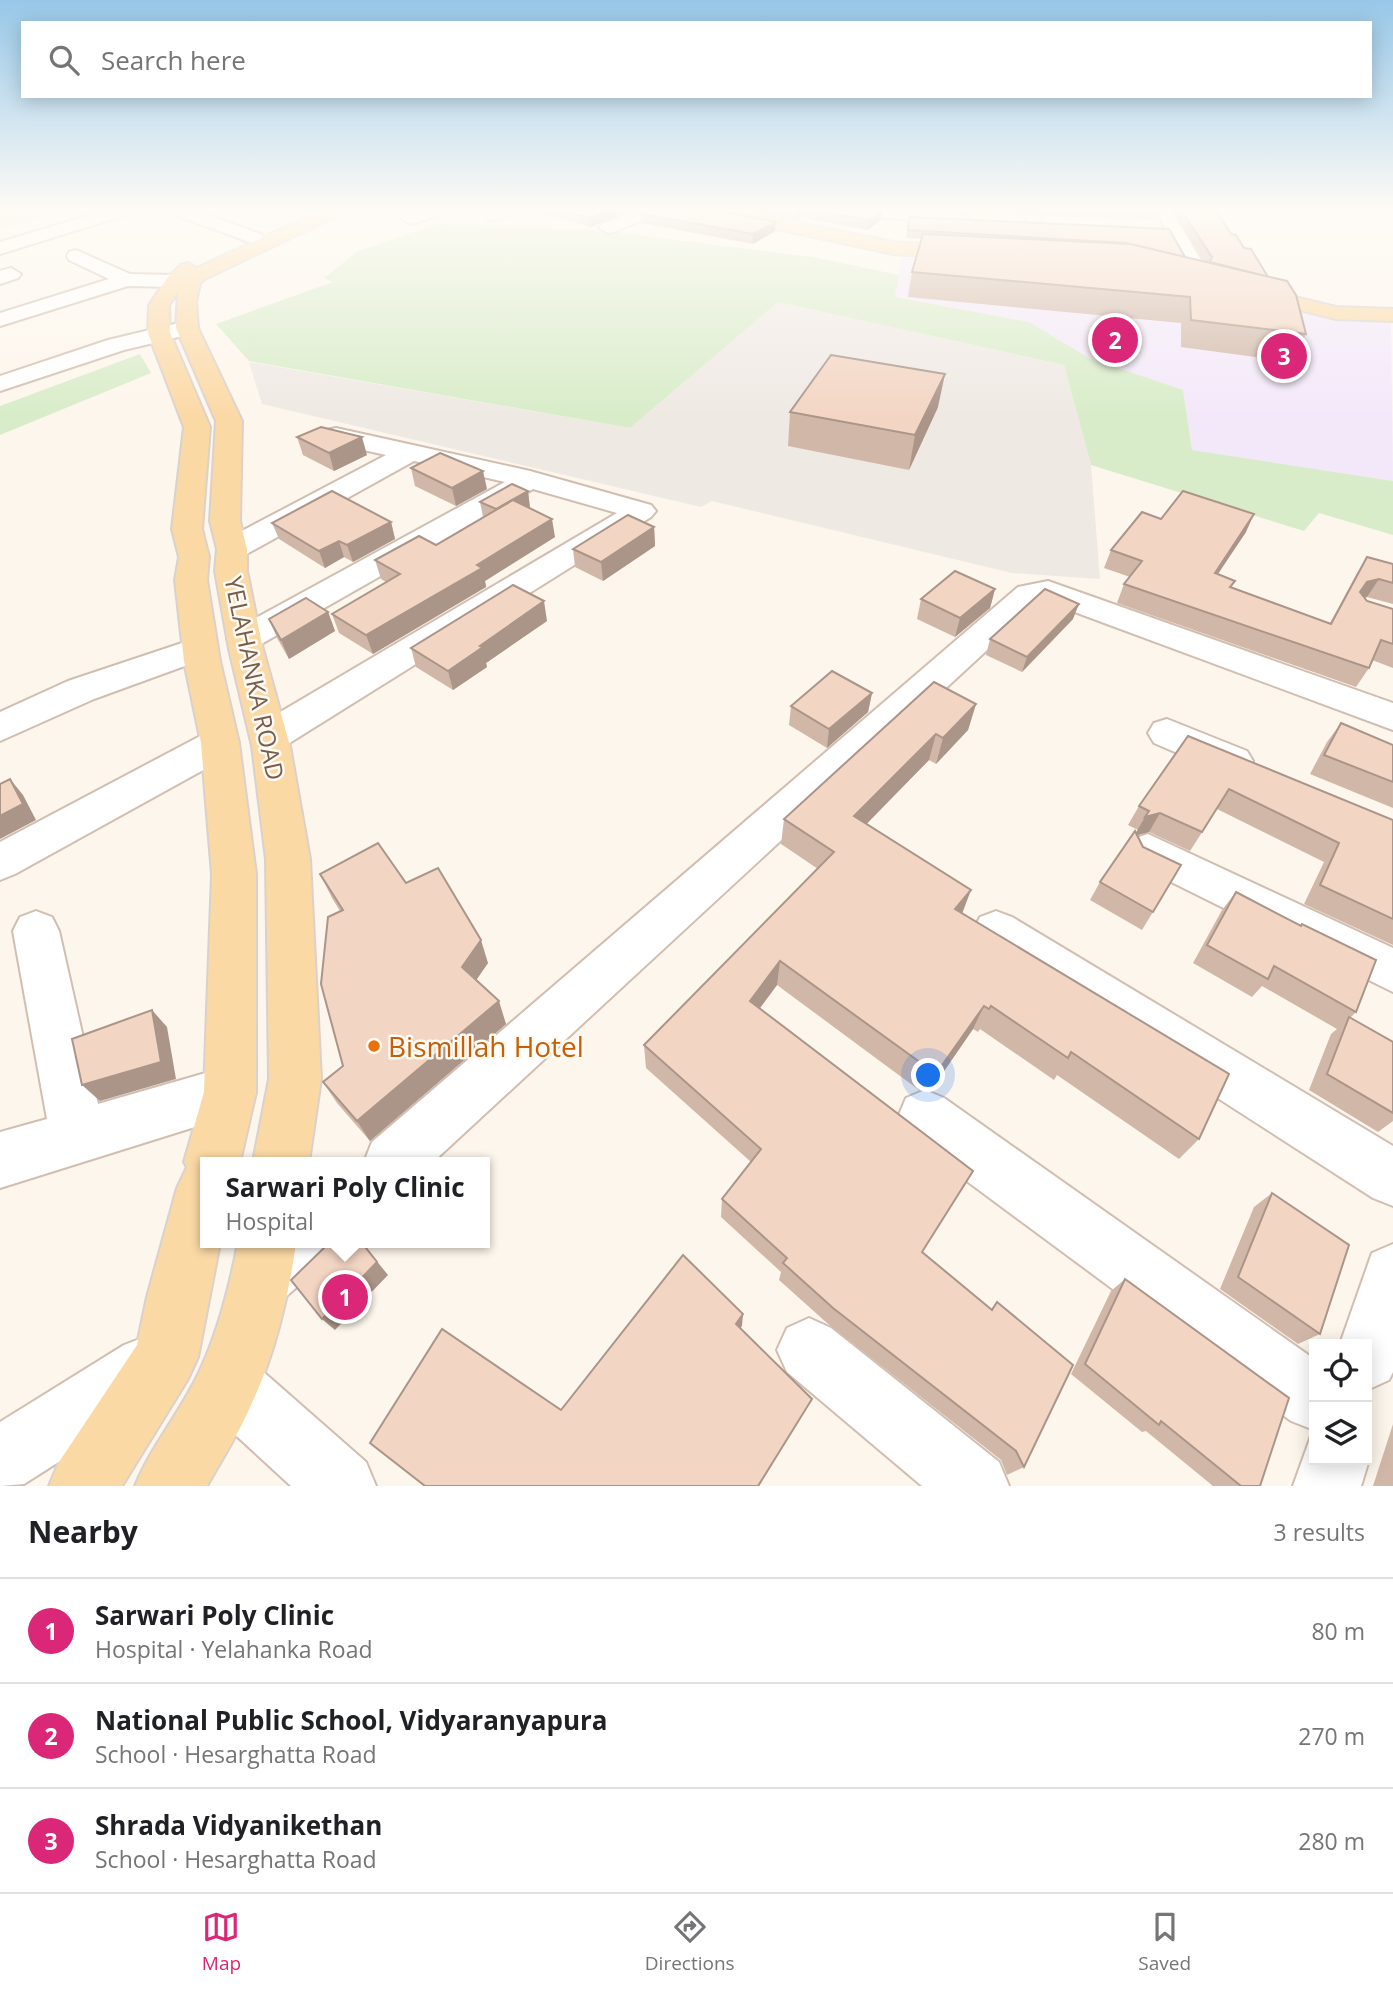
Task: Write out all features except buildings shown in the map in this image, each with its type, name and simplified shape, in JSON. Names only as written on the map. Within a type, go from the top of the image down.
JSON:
[{"type":"main road","name":"YELAHANKA ROAD","points":[[192,279],[186,302],[173,330],[197,427],[187,529],[194,557],[191,580],[200,648],[220,743],[234,874],[230,1092],[213,1157]]},
{"type":"main road","points":[[1224,279],[1322,310],[1393,315]]},
{"type":"main road","points":[[1226,279],[1337,306],[1393,306]]},
{"type":"main road","name":"YELAHANKA ROAD","points":[[175,281],[159,305],[229,421],[225,522],[232,549],[231,572],[244,639],[270,737],[288,859],[295,1079],[282,1157]]},
{"type":"main road","points":[[83,1486],[166,1357],[177,1297],[200,1207]]},
{"type":"main road","points":[[169,1486],[228,1384],[277,1255]]},
{"type":"street","points":[[0,342],[22,324],[127,280],[175,281]]},
{"type":"street","points":[[0,302],[22,324]]},
{"type":"street","points":[[0,320],[22,324]]},
{"type":"street","points":[[0,384],[51,365],[173,330]]},
{"type":"street","points":[[270,737],[641,511],[530,480],[336,436]]},
{"type":"street","points":[[232,549],[408,454]]},
{"type":"street","points":[[244,639],[530,480]]},
{"type":"street","points":[[398,1157],[1028,594],[1048,591],[1393,717]]},
{"type":"street","points":[[0,728],[81,691],[200,648]]},
{"type":"street","points":[[1167,733],[1268,775]]},
{"type":"street","points":[[0,862],[220,743]]},
{"type":"street","points":[[1148,851],[1393,971]]},
{"type":"street","points":[[36,931],[78,1137]]},
{"type":"street","points":[[996,931],[1393,1178]]},
{"type":"street","points":[[0,1160],[230,1092]]},
{"type":"street","points":[[925,1116],[1309,1394]]},
{"type":"street","points":[[1372,1342],[1393,1274]]},
{"type":"street","points":[[809,1350],[975,1486]]},
{"type":"street","points":[[0,1460],[166,1357]]},
{"type":"street","points":[[228,1384],[342,1486]]},
{"type":"street","points":[[1327,1486],[1333,1465]]},
{"type":"shaded area","points":[[898,279],[1148,279],[1337,319],[1391,322],[1393,481],[1192,450],[1183,390],[1089,358],[1029,322],[895,297]]},
{"type":"shaded area","points":[[778,302],[1064,365],[1091,465],[1100,579],[1012,573],[712,501],[701,507],[262,404],[249,362],[630,428]]},
{"type":"green space","points":[[327,279],[898,279],[895,297],[1029,322],[1089,358],[1183,390],[1192,450],[1393,481],[1393,535],[1319,513],[1304,531],[1091,465],[1064,365],[778,302],[630,428],[249,361],[216,324],[333,282]]},
{"type":"green space","points":[[140,354],[151,373],[0,435],[0,406]]},
{"type":"place","name":"National Public School, Vidyaranyapura","points":[[1115,340]]},
{"type":"place","name":"Shrada Vidyanikethan","points":[[1284,356]]},
{"type":"place","name":"Bismillah Hotel","points":[[374,1046]]},
{"type":"place","name":"Sarwari Poly Clinic","points":[[345,1297]]}]
